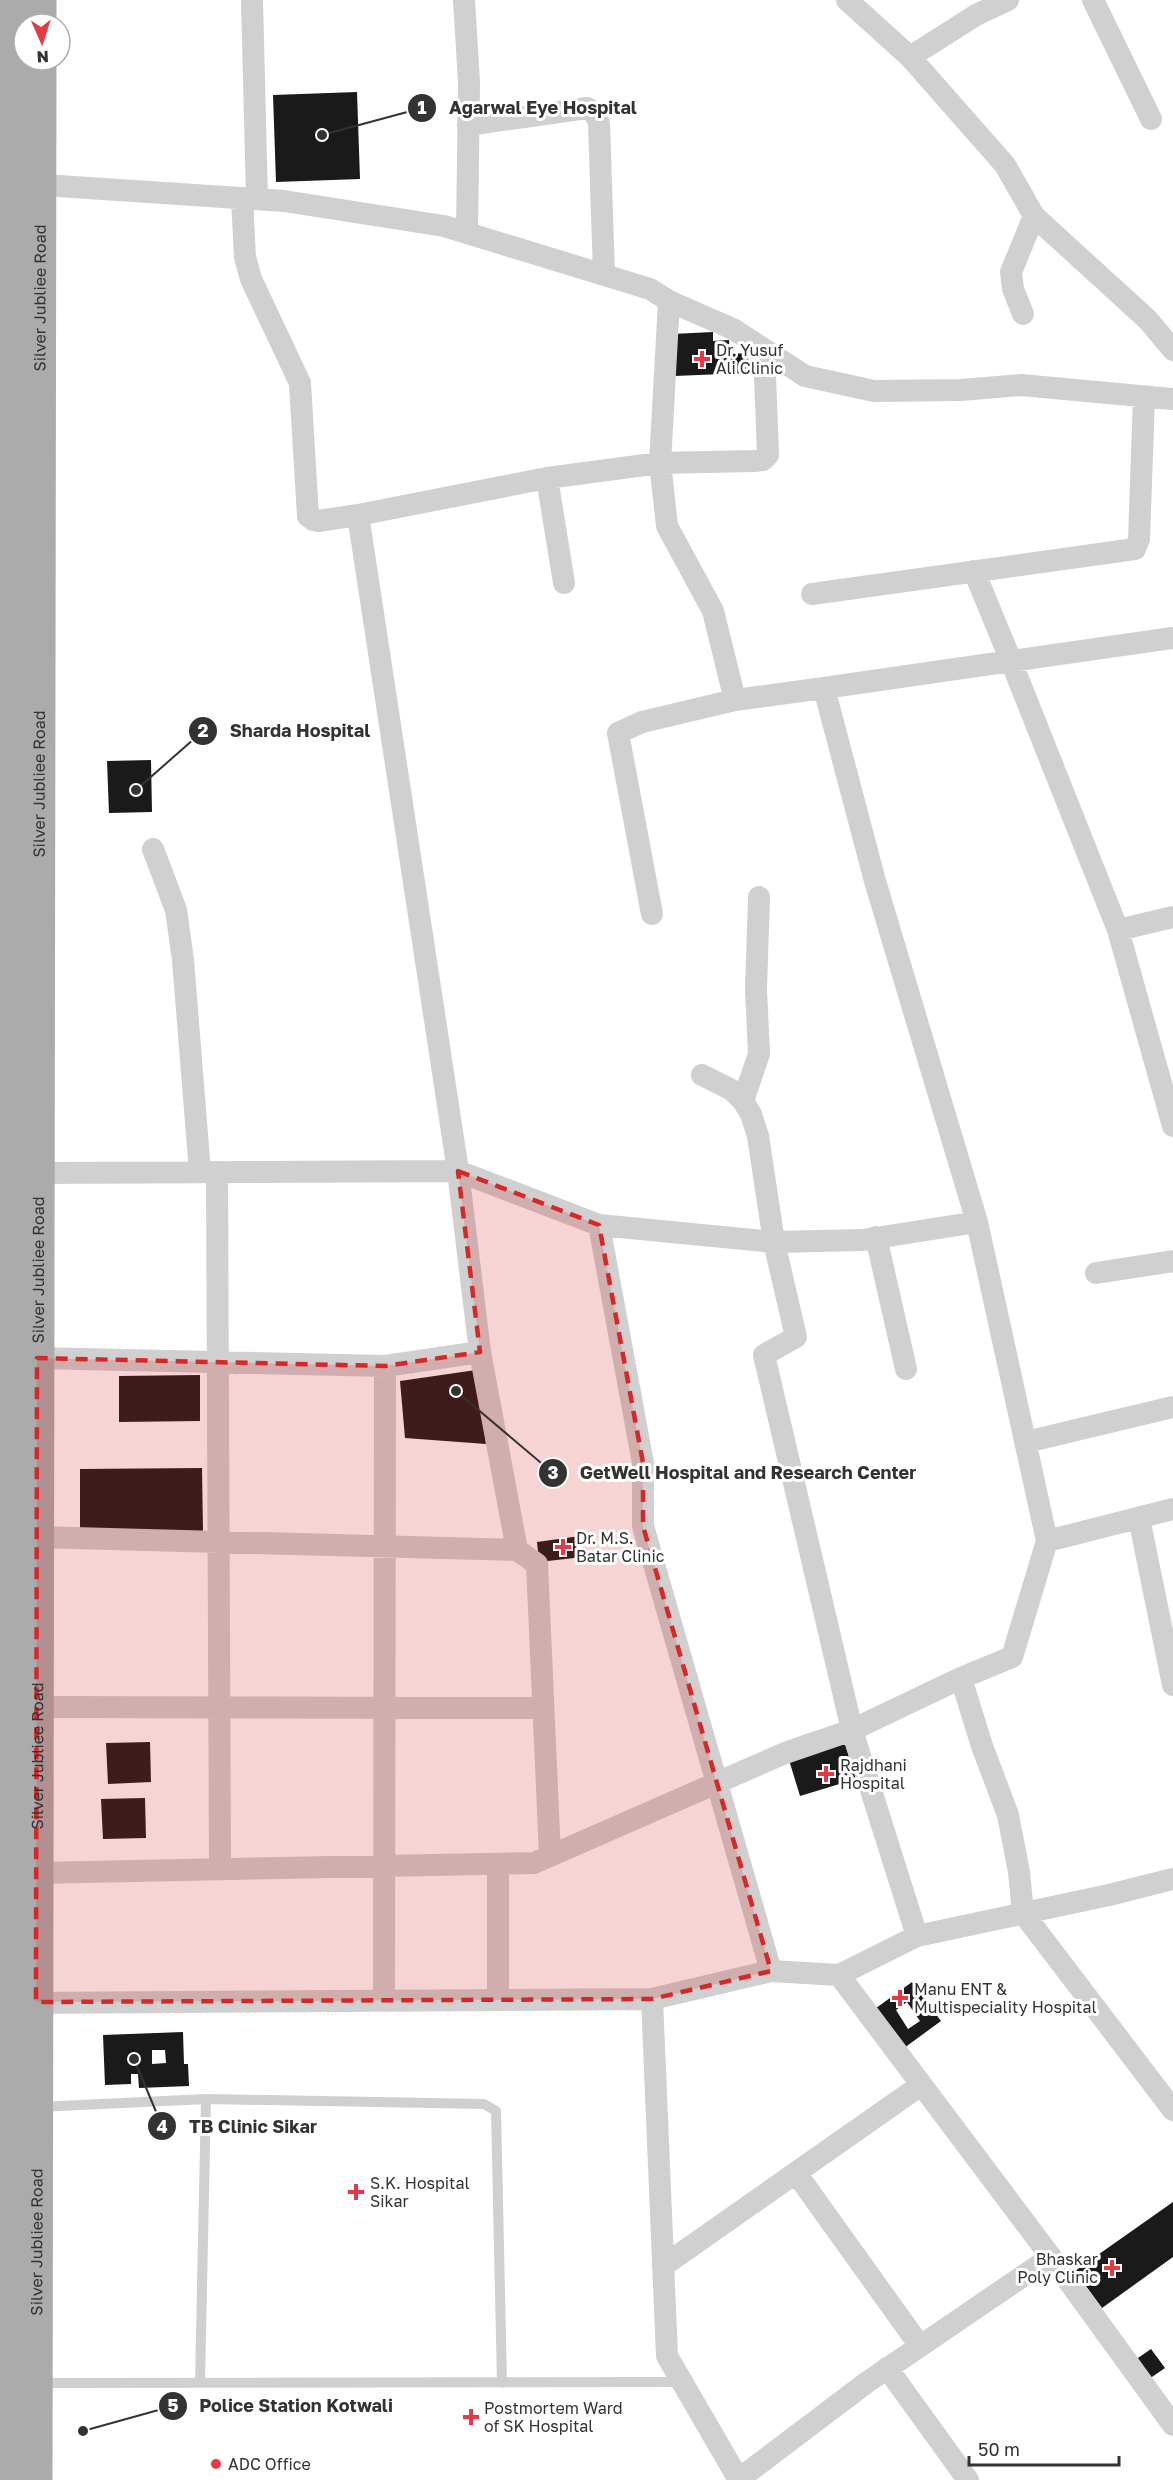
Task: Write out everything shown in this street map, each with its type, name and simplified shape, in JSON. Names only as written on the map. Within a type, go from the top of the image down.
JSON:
[{"type":"main road","points":[[25,9],[27,184]]},
{"type":"main road","name":"Silver Jubliee Road","points":[[36,2480],[36,2107],[23,2003],[36,1873],[38,1173],[16,1009],[27,184],[39,72]]},
{"type":"main road","points":[[12,2480],[6,2341],[23,2003],[16,1009]]},
{"type":"street","points":[[252,0],[249,199],[245,257],[251,279],[300,383],[308,516],[312,520],[358,515],[547,478],[660,463],[763,459],[768,455],[764,350]]},
{"type":"street","points":[[464,0],[469,82],[467,233]]},
{"type":"street","points":[[847,0],[910,57],[1005,165],[1034,216],[1148,320],[1173,350]]},
{"type":"street","points":[[910,57],[976,15],[1008,0]]},
{"type":"street","points":[[1093,0],[1151,119]]},
{"type":"street","points":[[468,125],[587,108],[594,112],[598,123],[604,275]]},
{"type":"street","points":[[27,184],[284,201],[444,226],[650,289],[669,301],[733,329],[805,376],[874,390],[960,390],[1021,385],[1173,399]]},
{"type":"street","points":[[1023,314],[1013,289],[1011,272],[1034,216]]},
{"type":"street","points":[[669,301],[660,463],[667,526],[713,611],[735,700]]},
{"type":"street","points":[[812,594],[1135,549],[1139,538],[1144,397]]},
{"type":"street","points":[[547,478],[564,583]]},
{"type":"street","points":[[358,515],[458,1171],[480,1352],[517,1550]]},
{"type":"street","points":[[974,571],[1118,930],[1173,1126]]},
{"type":"street","points":[[652,914],[618,734],[642,722],[735,700],[1173,638]]},
{"type":"street","points":[[36,1873],[534,1863],[785,1753],[852,1730],[1011,1657],[1047,1541],[977,1222],[874,880],[824,688]]},
{"type":"street","points":[[153,849],[176,910],[209,1172],[218,1362],[220,1869]]},
{"type":"street","points":[[743,1101],[759,1053],[756,989],[759,897]]},
{"type":"street","points":[[1118,930],[1173,916]]},
{"type":"street","points":[[702,1075],[732,1090],[743,1101],[752,1114],[758,1136],[774,1242],[796,1336],[764,1355],[852,1730],[917,1936]]},
{"type":"street","points":[[38,1173],[458,1171],[599,1224],[774,1242],[863,1240],[977,1222]]},
{"type":"street","points":[[599,1224],[643,1463],[643,1526],[771,1971]]},
{"type":"street","points":[[876,1237],[906,1369]]},
{"type":"street","points":[[1096,1273],[1173,1261]]},
{"type":"street","points":[[37,1358],[385,1366],[480,1352]]},
{"type":"street","points":[[384,2001],[385,1366]]},
{"type":"street","points":[[1026,1442],[1173,1407]]},
{"type":"street","points":[[1047,1541],[1173,1509]]},
{"type":"street","points":[[1139,1518],[1173,1685]]},
{"type":"street","points":[[37,1537],[517,1550],[537,1564],[550,1856]]},
{"type":"street","points":[[961,1678],[982,1746],[1008,1815],[1019,1872],[1023,1913],[1173,2110]]},
{"type":"street","points":[[37,1707],[543,1708]]},
{"type":"street","points":[[498,1864],[498,2000]]},
{"type":"street","points":[[23,2003],[651,1999],[771,1971],[839,1975],[917,1936],[1173,1879]]},
{"type":"street","points":[[839,1975],[1051,2257],[1173,2425]]},
{"type":"street","points":[[651,1999],[667,2356],[739,2479],[887,2368],[1051,2257]]},
{"type":"street","points":[[663,2266],[921,2085]]},
{"type":"street","points":[[796,2173],[920,2346]]},
{"type":"street","points":[[887,2368],[968,2480]]},
{"type":"lane","points":[[36,2107],[206,2099],[484,2104],[496,2111],[498,2118],[502,2383]]},
{"type":"lane","points":[[200,2382],[206,2099]]},
{"type":"lane","points":[[36,2383],[682,2382]]},
{"type":"highlighted area","points":[[458,1171],[599,1225],[643,1463],[643,1526],[771,1971],[652,1999],[36,2002],[37,1358],[385,1366],[480,1352]]},
{"type":"building","points":[[357,92],[360,179],[276,182],[273,95]]},
{"type":"building","points":[[713,332],[713,341],[729,340],[730,354],[748,353],[749,373],[674,376],[672,334]]},
{"type":"building","points":[[151,760],[152,812],[109,813],[107,761]]},
{"type":"building","points":[[476,1370],[486,1444],[405,1438],[400,1381]]},
{"type":"building","points":[[200,1375],[200,1421],[119,1422],[119,1376]]},
{"type":"building","points":[[202,1468],[203,1531],[80,1532],[80,1469]]},
{"type":"building","points":[[580,1536],[583,1557],[539,1562],[537,1542]]},
{"type":"building","points":[[150,1742],[151,1782],[108,1784],[106,1743]]},
{"type":"building","points":[[845,1744],[856,1779],[800,1796],[789,1760]]},
{"type":"building","points":[[145,1798],[146,1838],[103,1839],[101,1799]]},
{"type":"building","points":[[912,1982],[941,2021],[900,2051],[872,2011]],"holes":[[[907,2002],[920,2021],[908,2029],[896,2010]]]},
{"type":"building","points":[[183,2032],[184,2064],[188,2064],[189,2086],[139,2088],[138,2074],[131,2074],[131,2084],[105,2085],[103,2035]],"holes":[[[152,2050],[165,2050],[166,2063],[152,2064]]]},
{"type":"building","points":[[1173,2202],[1173,2257],[1102,2308],[1075,2271]]},
{"type":"building","points":[[1151,2349],[1165,2368],[1149,2379],[1135,2360]]},
{"type":"place","name":"Agarwal Eye Hospital","points":[[322,135]]},
{"type":"place","name":"Dr. Yusuf Ali Clinic","points":[[702,359]]},
{"type":"place","name":"Sharda Hospital","points":[[136,790]]},
{"type":"place","name":"GetWell Hospital and Research Center","points":[[456,1391]]},
{"type":"place","name":"Dr. M.S. Batar Clinic","points":[[563,1547]]},
{"type":"place","name":"Rajdhani Hospital","points":[[826,1774]]},
{"type":"place","name":"Manu ENT & Multispeciality Hospital","points":[[900,1998]]},
{"type":"place","name":"TB Clinic Sikar","points":[[134,2059]]},
{"type":"place","name":"S.K. Hospital Sikar","points":[[356,2192]]},
{"type":"place","name":"Bhaskar Poly Clinic","points":[[1112,2268]]},
{"type":"place","name":"Postmortem Ward of SK Hospital","points":[[471,2417]]},
{"type":"place","name":"Police Station Kotwali","points":[[83,2431]]},
{"type":"place","name":"ADC Office","points":[[216,2464]]}]
